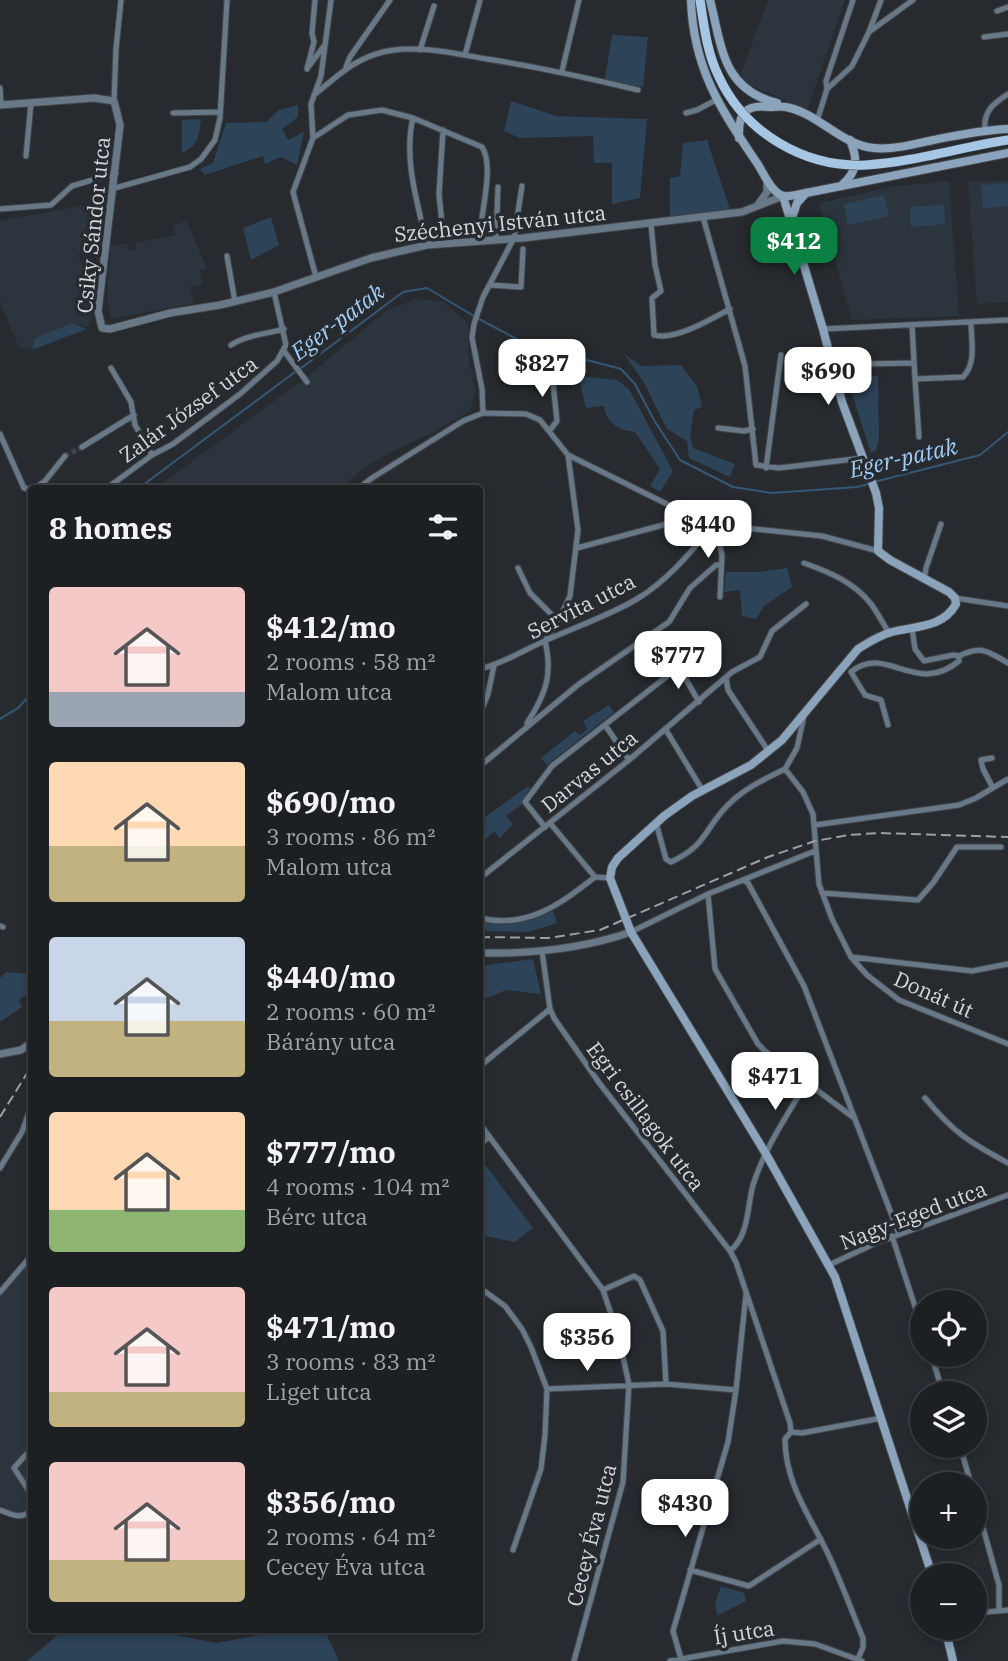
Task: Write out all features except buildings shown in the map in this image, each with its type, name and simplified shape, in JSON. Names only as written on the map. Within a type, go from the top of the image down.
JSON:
[{"type":"main road","points":[[691,0],[692,29],[700,61],[716,100],[766,177],[783,196],[792,218],[842,402],[876,493],[879,508],[878,551],[955,598],[953,609],[941,621],[890,633],[871,640],[858,649],[843,664],[804,716],[769,751],[751,765],[680,804],[656,823],[618,858],[612,867],[610,878],[631,932],[766,1154],[829,1265],[928,1563]]},
{"type":"main road","points":[[700,0],[706,40],[726,91],[753,124],[792,150],[814,159],[838,164],[864,165],[900,162],[1008,140]]},
{"type":"main road","points":[[710,0],[725,59],[736,79],[749,93],[817,121],[850,140],[876,149]]},
{"type":"main road","points":[[739,138],[741,116],[748,108],[786,107]]},
{"type":"main road","points":[[856,158],[866,151],[876,149],[985,130],[1008,129]]},
{"type":"main road","points":[[840,187],[855,170],[856,158],[850,140]]},
{"type":"main road","points":[[783,196],[1008,153]]},
{"type":"main road","points":[[792,218],[797,203],[806,193]]},
{"type":"main road","points":[[948,1640],[953,1661]]},
{"type":"street","name":"Csiky Sándor utca","points":[[102,328],[99,311],[120,125],[114,101],[121,0]]},
{"type":"street","points":[[115,188],[190,167],[201,159],[215,140],[220,112],[227,0]]},
{"type":"street","points":[[315,0],[312,33],[314,42],[307,69],[325,46]]},
{"type":"street","points":[[316,277],[293,192],[313,138],[311,104],[321,76],[331,0]]},
{"type":"street","points":[[346,67],[350,57],[390,0]]},
{"type":"street","points":[[465,55],[480,0]]},
{"type":"street","points":[[562,72],[579,0]]},
{"type":"street","points":[[817,121],[827,89],[826,81],[853,0]]},
{"type":"street","points":[[827,89],[852,66],[881,0]]},
{"type":"street","points":[[869,32],[913,0]]},
{"type":"street","points":[[420,50],[434,6]]},
{"type":"street","points":[[997,11],[1008,7]]},
{"type":"street","points":[[984,37],[1008,34]]},
{"type":"street","points":[[314,95],[346,67],[363,58],[390,50],[465,55],[562,72],[638,90]]},
{"type":"street","points":[[0,88],[1,105],[94,98],[114,101]]},
{"type":"street","points":[[985,130],[984,122],[992,104],[1008,94]]},
{"type":"street","points":[[686,113],[716,100]]},
{"type":"street","points":[[26,156],[31,103]]},
{"type":"street","points":[[313,138],[348,115],[367,111],[394,111],[482,147],[487,154],[488,168],[479,241]]},
{"type":"street","points":[[173,113],[220,112]]},
{"type":"street","points":[[413,118],[410,160],[427,245]]},
{"type":"street","points":[[443,130],[439,194],[444,243]]},
{"type":"street","points":[[0,209],[51,205],[72,186],[116,173]]},
{"type":"street","points":[[754,209],[767,192],[766,177]]},
{"type":"street","points":[[483,412],[482,389],[472,338],[474,324],[477,312],[514,238],[522,186]]},
{"type":"street","points":[[496,240],[498,187]]},
{"type":"street","name":"Széchenyi István utca","points":[[102,328],[110,329],[170,313],[235,302],[274,292],[370,258],[427,245],[703,217],[754,209],[783,196]]},
{"type":"street","points":[[703,217],[745,366],[756,465],[766,468],[863,458]]},
{"type":"street","points":[[650,224],[661,290],[652,298],[653,335],[673,335],[730,309]]},
{"type":"street","points":[[490,285],[521,288],[523,249]]},
{"type":"street","points":[[227,256],[235,302]]},
{"type":"street","points":[[274,292],[284,329],[284,351],[307,382]]},
{"type":"street","points":[[823,329],[1008,320]]},
{"type":"street","points":[[915,379],[963,377],[970,371],[971,322]]},
{"type":"street","points":[[912,325],[919,436]]},
{"type":"street","points":[[231,345],[242,337],[260,336],[284,329]]},
{"type":"street","name":"Zalár József utca","points":[[111,485],[152,455],[173,444],[240,394],[268,371],[284,351]]},
{"type":"street","points":[[766,468],[781,355]]},
{"type":"street","points":[[863,364],[914,363]]},
{"type":"street","points":[[111,368],[131,402],[135,425],[152,455]]},
{"type":"street","points":[[550,430],[557,421],[552,374]]},
{"type":"street","points":[[363,485],[463,421],[483,412],[526,414],[540,420],[568,455],[692,517],[724,525],[822,536],[878,551]]},
{"type":"street","points":[[82,447],[134,415]]},
{"type":"street","points":[[718,428],[744,431],[753,429]]},
{"type":"street","points":[[0,435],[24,488],[28,488]]},
{"type":"street","points":[[525,727],[549,676],[545,640],[570,596],[578,530],[568,455]]},
{"type":"street","points":[[39,485],[65,456]]},
{"type":"street","points":[[577,548],[692,517]]},
{"type":"street","name":"Servita utca","points":[[483,668],[494,666],[637,599],[672,570],[714,523]]},
{"type":"street","points":[[924,580],[941,524]]},
{"type":"street","points":[[720,597],[719,542],[724,525]]},
{"type":"street","points":[[804,563],[835,574],[857,590],[871,604],[890,633]]},
{"type":"street","points":[[483,763],[607,663],[669,622],[690,588],[716,565],[721,565]]},
{"type":"street","points":[[518,568],[530,593],[558,621]]},
{"type":"street","points":[[955,598],[1008,606]]},
{"type":"street","name":"Darvas utca","points":[[483,875],[629,760],[726,678],[743,665],[760,657],[772,631],[806,604]]},
{"type":"street","points":[[912,628],[915,649],[924,661],[984,649],[1008,663]]},
{"type":"street","points":[[595,877],[525,802],[552,766],[680,668],[692,655]]},
{"type":"street","points":[[851,672],[859,665],[874,662],[924,675],[953,666],[959,661],[959,656]]},
{"type":"street","points":[[843,664],[865,695],[881,699],[887,725]]},
{"type":"street","points":[[483,706],[494,666]]},
{"type":"street","points":[[680,668],[699,702]]},
{"type":"street","points":[[726,678],[727,690],[769,751]]},
{"type":"street","points":[[656,823],[666,859],[671,862],[694,849],[720,814],[748,788],[785,769],[797,748],[804,716]]},
{"type":"street","points":[[605,725],[629,760]]},
{"type":"street","points":[[666,730],[703,791]]},
{"type":"street","points":[[992,758],[981,760],[993,789]]},
{"type":"street","name":"Donát út","points":[[785,769],[803,792],[813,814],[815,851],[822,893],[851,957],[867,975],[899,1000],[1008,1044]]},
{"type":"street","points":[[815,825],[959,805],[1008,779]]},
{"type":"street","points":[[822,893],[918,900],[957,847],[1001,847]]},
{"type":"street","points":[[483,953],[542,951],[583,945],[631,932],[708,894],[815,851]]},
{"type":"street","points":[[483,919],[514,922],[532,917],[574,894],[595,877],[610,878]]},
{"type":"street","points":[[743,880],[748,883],[804,986],[899,1234]]},
{"type":"street","points":[[708,894],[715,969],[758,1044],[854,1118]]},
{"type":"street","name":"Egri csillagok utca","points":[[542,951],[550,1009],[600,1084],[730,1251],[747,1291],[790,1423],[791,1432],[785,1439],[785,1448],[791,1482],[821,1539],[863,1638],[860,1660]]},
{"type":"street","points":[[851,957],[972,971],[1008,964]]},
{"type":"street","points":[[483,1064],[550,1009]]},
{"type":"street","points":[[0,1054],[21,1050],[28,1045]]},
{"type":"street","points":[[730,1251],[742,1235],[753,1186],[766,1154],[806,1083]]},
{"type":"street","points":[[925,1098],[965,1140],[1008,1163]]},
{"type":"street","points":[[0,1168],[22,1132],[28,1115]]},
{"type":"street","name":"Cecey Éva utca","points":[[483,1128],[603,1290],[618,1335],[629,1384],[623,1482],[574,1661]]},
{"type":"street","points":[[483,1142],[489,1137]]},
{"type":"street","name":"Nagy-Eged utca","points":[[829,1265],[892,1236],[1008,1195]]},
{"type":"street","points":[[892,1236],[910,1291]]},
{"type":"street","points":[[0,1292],[28,1260]]},
{"type":"street","points":[[603,1290],[634,1276],[640,1280],[663,1331],[666,1384]]},
{"type":"street","points":[[483,1290],[505,1306],[522,1329],[547,1389],[541,1469],[513,1550]]},
{"type":"street","name":"Egri csillagok utca","points":[[681,1659],[673,1631],[728,1442],[747,1291]]},
{"type":"street","points":[[547,1389],[666,1384],[736,1390]]},
{"type":"street","points":[[791,1432],[802,1433],[882,1418]]},
{"type":"street","points":[[28,1452],[14,1468],[28,1490]]},
{"type":"street","points":[[0,1510],[18,1517],[28,1513]]},
{"type":"street","points":[[690,1570],[749,1586],[821,1539]]},
{"type":"street","points":[[987,1542],[999,1584],[999,1611]]},
{"type":"street","points":[[987,1612],[1008,1610]]},
{"type":"street","name":"Íj utca","points":[[670,1661],[783,1641],[815,1644],[860,1660]]},
{"type":"shaded area","points":[[768,0],[845,0],[807,110],[746,83],[740,76]]},
{"type":"shaded area","points":[[612,35],[648,37],[643,87],[605,80]]},
{"type":"shaded area","points":[[511,101],[556,116],[647,119],[640,198],[612,204],[612,163],[594,163],[593,136],[520,138],[504,131]]},
{"type":"shaded area","points":[[298,105],[298,117],[282,129],[288,140],[304,132],[297,165],[281,157],[265,164],[263,156],[205,175],[200,169],[213,163],[226,123],[266,122],[279,110]]},
{"type":"shaded area","points":[[201,119],[197,139],[182,153],[182,120]]},
{"type":"shaded area","points":[[707,140],[730,209],[670,218],[670,178],[680,176],[683,143]]},
{"type":"shaded area","points":[[1008,180],[1008,302],[977,304],[968,182]]},
{"type":"shaded area","points":[[949,181],[959,316],[852,320],[819,203],[896,186]]},
{"type":"shaded area","points":[[1008,183],[1008,206],[983,209],[981,185]]},
{"type":"shaded area","points":[[884,195],[889,216],[848,225],[844,204]]},
{"type":"shaded area","points":[[86,205],[103,213],[98,253],[85,251],[78,254],[95,303],[89,327],[72,323],[35,338],[32,350],[18,346],[0,301],[0,221]]},
{"type":"shaded area","points":[[944,205],[945,224],[911,227],[910,207]]},
{"type":"shaded area","points":[[271,217],[279,245],[251,260],[243,228]]},
{"type":"shaded area","points":[[187,221],[207,269],[200,270],[203,284],[190,287],[194,303],[111,319],[107,296],[110,246],[128,244],[130,251],[136,249],[135,243],[175,235],[174,225]]},
{"type":"shaded area","points":[[415,299],[442,301],[468,323],[469,365],[475,377],[472,378],[476,390],[470,411],[387,454],[365,467],[344,485],[160,485],[307,377],[386,311]]},
{"type":"shaded area","points":[[72,323],[87,329],[32,350],[35,338]]},
{"type":"shaded area","points":[[624,354],[641,366],[681,365],[697,386],[702,407],[694,410],[690,436],[693,448],[735,464],[730,477],[689,458],[687,441],[667,429],[643,381]]},
{"type":"shaded area","points":[[578,376],[617,380],[629,389],[673,471],[660,492],[650,486],[660,469],[635,432],[614,425],[607,417],[604,406],[586,408]]},
{"type":"shaded area","points":[[846,376],[878,376],[879,440],[876,450],[871,453]]},
{"type":"shaded area","points":[[787,568],[792,587],[764,606],[756,619],[742,616],[740,590],[724,592],[726,572],[759,572]]},
{"type":"shaded area","points":[[609,705],[614,712],[547,765],[541,758],[575,731],[579,735],[587,730],[583,721]]},
{"type":"shaded area","points":[[528,786],[530,789],[521,805],[506,816],[513,824],[499,838],[495,831],[483,841],[483,819]]},
{"type":"shaded area","points":[[553,911],[557,923],[529,932],[483,931],[483,920],[500,923],[534,918]]},
{"type":"shaded area","points":[[533,959],[541,994],[506,990],[483,1000],[483,966]]},
{"type":"shaded area","points":[[6,972],[28,974],[28,994],[19,1000],[22,1007],[0,1022],[0,978]]},
{"type":"shaded area","points":[[483,1162],[533,1228],[515,1242],[483,1236]]},
{"type":"shaded area","points":[[28,1259],[28,1512],[18,1517],[0,1505],[0,1292]]},
{"type":"shaded area","points":[[721,1586],[744,1593],[746,1601],[717,1616],[715,1604]]},
{"type":"shaded area","points":[[60,1633],[175,1633],[216,1643],[270,1633],[326,1633],[339,1661],[27,1661]]},
{"type":"waterway","name":"Eger-patak","points":[[300,369],[403,292],[427,288],[474,316]]},
{"type":"waterway","name":"Eger-patak","points":[[479,319],[526,344],[621,369],[635,384],[680,460],[733,487],[772,493],[868,484]]},
{"type":"waterway","name":"Eger-patak","points":[[143,485],[295,372]]},
{"type":"waterway","name":"Eger-patak","points":[[874,482],[980,455],[1008,432]]},
{"type":"waterway","name":"Eger-patak","points":[[0,719],[18,708],[28,697]]},
{"type":"tunnel","points":[[65,456],[82,447]]},
{"type":"railway","points":[[483,937],[548,938],[600,930],[768,857],[815,841],[878,833],[1008,837]]},
{"type":"railway","points":[[0,1117],[28,1072]]}]
